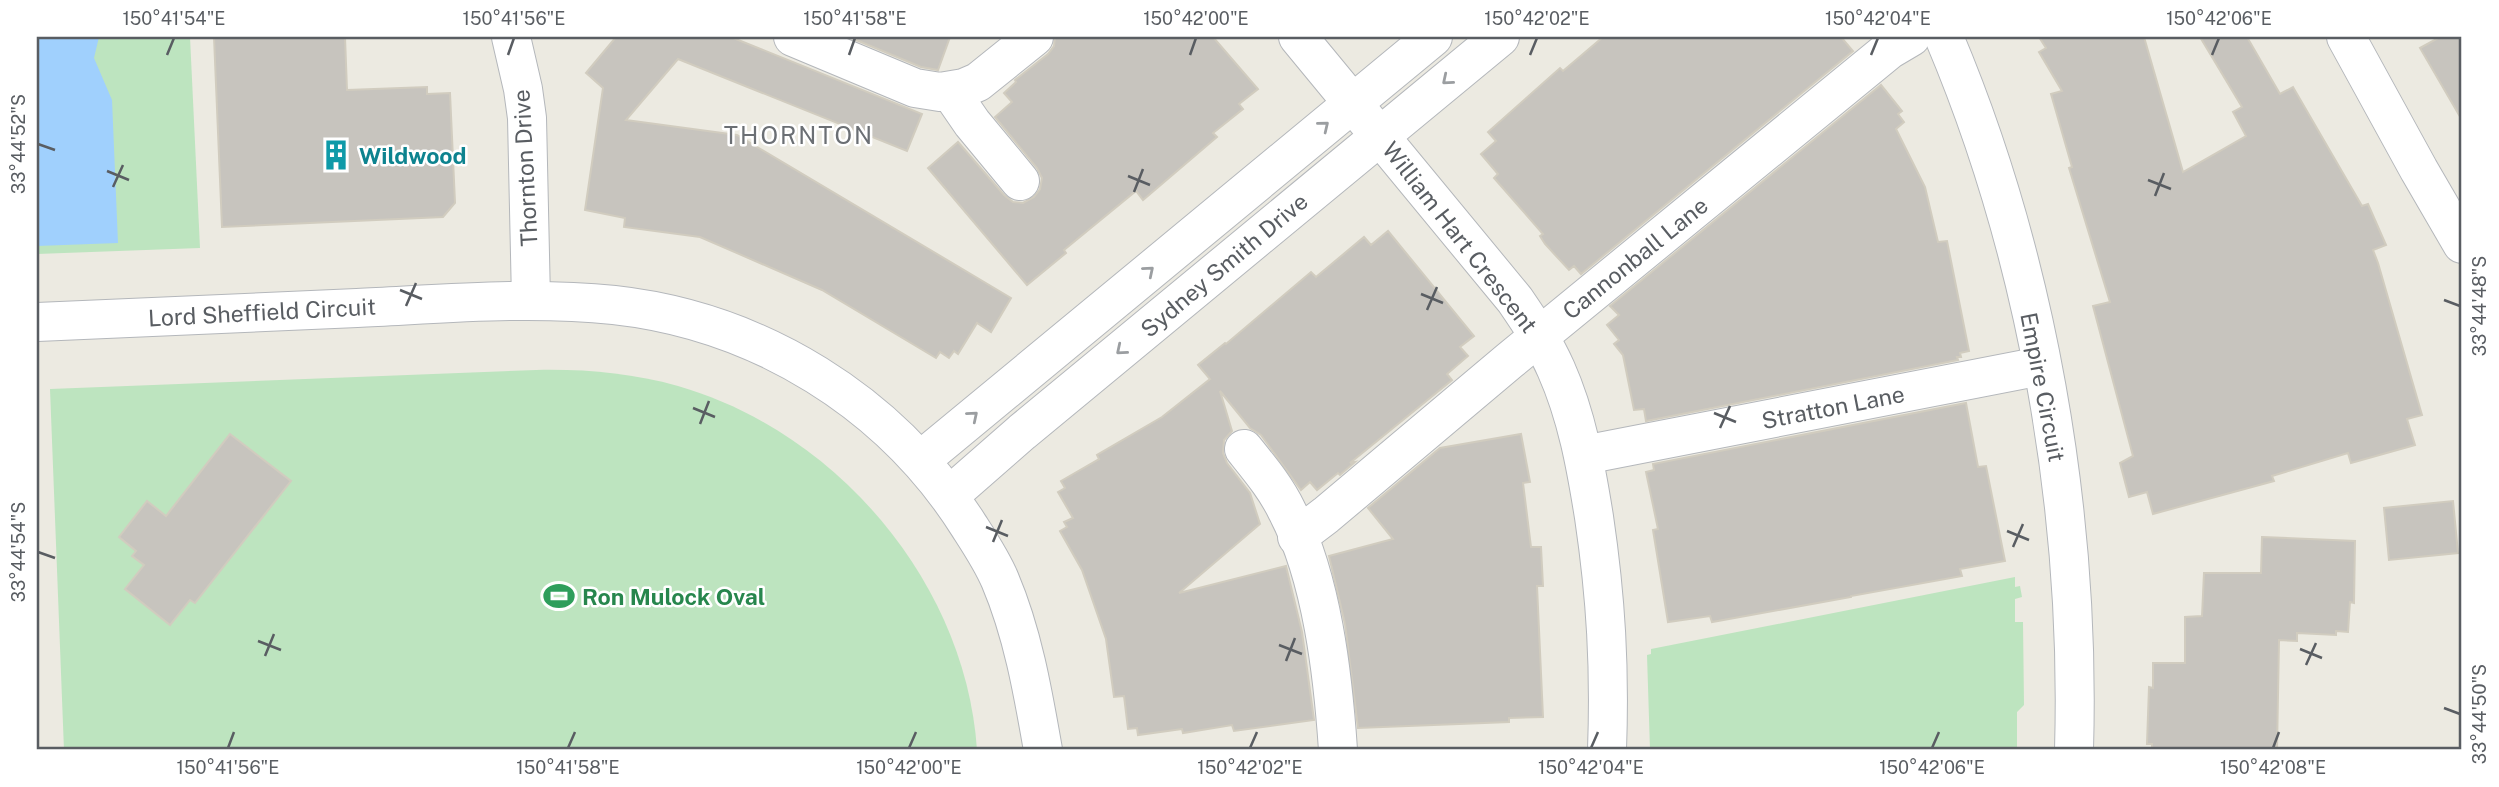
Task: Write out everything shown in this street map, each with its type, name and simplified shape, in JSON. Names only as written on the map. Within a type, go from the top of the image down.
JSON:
[{"type":"street","name":"Thornton Drive","points":[[511,37],[527,118],[531,300]]},
{"type":"street","points":[[793,37],[928,91],[950,91],[978,82],[1034,37]]},
{"type":"street","name":"William Hart Crescent","points":[[1298,37],[1515,300],[1556,368],[1584,455],[1605,603],[1609,684],[1607,750]]},
{"type":"street","name":"Sydney Smith Drive","points":[[921,460],[1433,37]]},
{"type":"street","name":"Sydney Smith Drive","points":[[950,495],[1022,432],[1500,37]]},
{"type":"street","name":"Cannonball Lane","points":[[1297,537],[1889,50],[1911,37]]},
{"type":"street","name":"Empire Circuit","points":[[1944,37],[1994,171],[2042,366],[2065,519],[2074,645],[2074,750]]},
{"type":"street","points":[[2346,37],[2462,244]]},
{"type":"street","points":[[950,91],[972,123],[1020,181]]},
{"type":"street","name":"Lord Sheffield Circuit","points":[[37,322],[531,300],[616,305],[652,311],[684,318],[742,337],[792,360],[839,389],[893,432],[950,495],[984,549],[1002,587],[1031,682],[1042,750]]},
{"type":"street","name":"Stratton Lane","points":[[1584,455],[2042,366]]},
{"type":"street","points":[[1244,449],[1281,499],[1297,537],[1317,600],[1330,664],[1338,750]]},
{"type":"green space","points":[[37,37],[190,37],[200,248],[37,254]]},
{"type":"green space","points":[[536,370],[608,373],[678,386],[736,408],[791,439],[840,478],[883,523],[920,574],[948,630],[968,689],[977,750],[64,750],[50,389]]},
{"type":"green space","points":[[2015,577],[2015,587],[2020,586],[2022,597],[2015,599],[2015,622],[2023,622],[2024,705],[2017,712],[2017,750],[1650,750],[1647,655],[1651,654],[1651,649]]},
{"type":"water","points":[[37,37],[99,37],[94,58],[112,100],[118,243],[37,246]]},
{"type":"building","name":"Wildwood","points":[[214,37],[345,37],[347,90],[427,87],[427,94],[450,93],[455,203],[443,217],[222,227]]},
{"type":"building","points":[[616,37],[731,37],[922,114],[907,151],[678,59],[626,120],[737,135],[1011,298],[991,332],[977,323],[958,354],[954,351],[949,358],[940,352],[936,358],[822,290],[700,237],[624,227],[625,218],[585,210],[603,88],[586,73]]},
{"type":"building","points":[[849,37],[950,37],[938,70],[921,67]]},
{"type":"building","points":[[1055,37],[1213,37],[1258,89],[1239,104],[1243,109],[1213,133],[1217,137],[1143,200],[1136,191],[1064,250],[1066,253],[1027,285],[928,168],[958,142],[1013,202],[1023,203],[1034,197],[1040,189],[1042,178],[1037,168],[995,117],[1012,102],[1004,93],[1015,80],[1048,54],[1054,46]]},
{"type":"building","points":[[1603,37],[1841,37],[1853,51],[1581,274],[1574,266],[1569,270],[1545,244],[1540,236],[1543,234],[1494,178],[1498,174],[1481,154],[1496,141],[1488,132],[1560,68],[1563,71]]},
{"type":"building","points":[[2039,37],[2144,37],[2183,172],[2246,136],[2233,112],[2242,107],[2200,37],[2247,37],[2280,94],[2293,87],[2362,206],[2368,204],[2386,245],[2373,250],[2422,415],[2407,419],[2415,445],[2351,463],[2348,453],[2272,476],[2274,481],[2153,514],[2147,492],[2129,497],[2120,463],[2133,456],[2093,306],[2110,302],[2069,168],[2072,167],[2051,94],[2062,91],[2039,52],[2046,48]]},
{"type":"building","points":[[2440,37],[2462,37],[2462,120],[2420,48]]},
{"type":"building","points":[[1881,85],[1902,111],[1898,114],[1904,122],[1896,129],[1925,187],[1938,242],[1947,241],[1969,351],[1960,353],[1958,360],[1646,421],[1644,409],[1634,410],[1623,355],[1614,344],[1619,340],[1607,325],[1619,315],[1610,306]]},
{"type":"building","points":[[1388,231],[1474,336],[1460,347],[1468,356],[1447,374],[1452,380],[1350,463],[1355,462],[1340,475],[1338,473],[1317,490],[1310,482],[1301,490],[1261,435],[1250,428],[1220,391],[1232,431],[1224,440],[1223,453],[1227,463],[1250,493],[1260,524],[1179,593],[1286,566],[1302,632],[1314,720],[1234,731],[1232,725],[1183,733],[1182,729],[1138,735],[1137,728],[1128,729],[1124,696],[1114,697],[1106,639],[1082,570],[1060,531],[1067,527],[1064,522],[1073,518],[1058,492],[1065,488],[1061,481],[1099,459],[1097,455],[1162,417],[1210,379],[1198,365],[1311,272],[1316,277],[1364,237],[1371,245]]},
{"type":"building","points":[[1966,403],[1978,467],[1986,466],[2005,561],[1960,569],[1962,576],[1851,597],[1712,622],[1710,616],[1668,622],[1653,530],[1658,529],[1646,472],[1654,470],[1653,464]]},
{"type":"building","points":[[230,434],[291,481],[195,603],[190,600],[170,625],[125,589],[144,565],[132,556],[136,551],[119,537],[147,501],[166,516]]},
{"type":"building","points":[[1521,434],[1530,482],[1523,483],[1531,547],[1541,547],[1543,586],[1537,586],[1543,717],[1509,718],[1509,722],[1358,728],[1345,624],[1329,556],[1393,539],[1368,508],[1440,448]]},
{"type":"building","points":[[2453,501],[2458,553],[2389,560],[2384,508]]},
{"type":"building","points":[[2262,537],[2355,541],[2354,603],[2350,602],[2348,632],[2336,631],[2336,635],[2297,633],[2297,641],[2279,640],[2277,750],[2152,750],[2152,744],[2147,744],[2149,687],[2153,688],[2153,663],[2185,663],[2185,617],[2202,616],[2204,573],[2261,573]]},
{"type":"place","name":"Wildwood","points":[[336,155]]},
{"type":"place","name":"Ron Mulock Oval","points":[[559,596]]},
{"type":"district","name":"THORNTON","points":[[799,135]]}]
